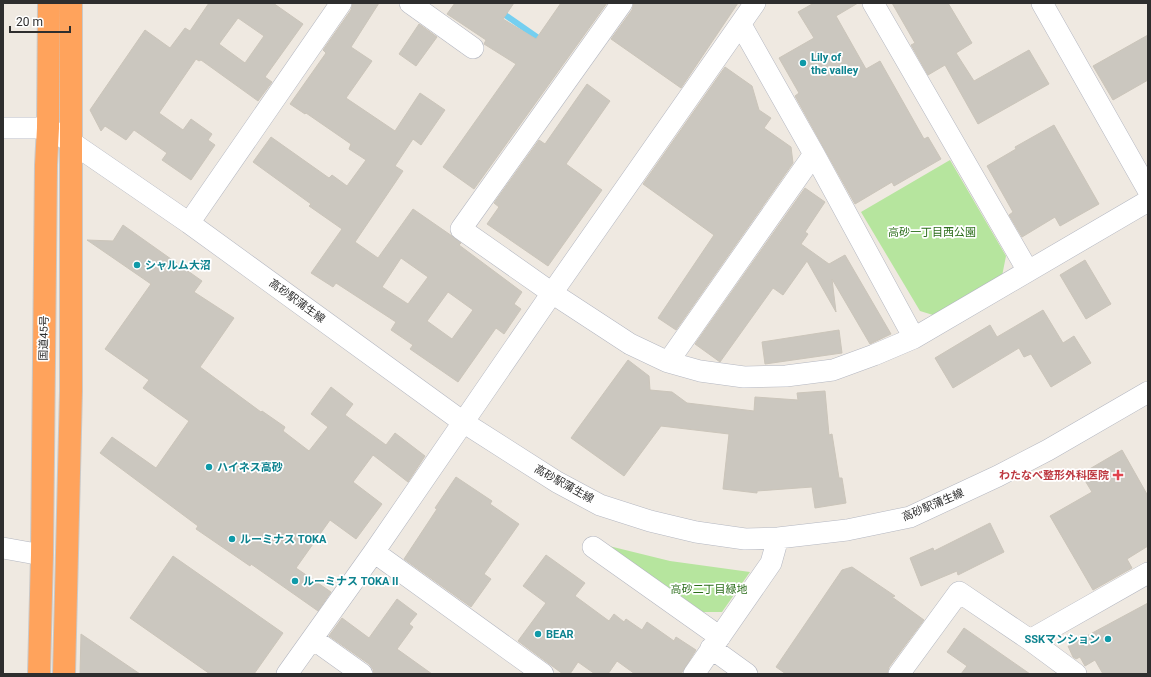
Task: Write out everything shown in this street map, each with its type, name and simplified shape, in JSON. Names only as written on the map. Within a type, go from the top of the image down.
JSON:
[{"type":"highway","name":"国道45号","points":[[39,674],[42,555],[46,166],[50,3]]},
{"type":"highway","points":[[64,674],[72,391],[71,3]]},
{"type":"street","points":[[410,3],[473,48]]},
{"type":"street","points":[[622,3],[461,229],[552,294],[630,344],[668,362],[700,372],[744,377],[786,376],[833,370],[914,338],[1148,201]]},
{"type":"street","points":[[287,674],[374,552],[755,3]]},
{"type":"street","points":[[873,3],[1028,271]]},
{"type":"street","points":[[1042,3],[1148,190]]},
{"type":"street","points":[[188,223],[335,5]]},
{"type":"street","points":[[741,24],[814,154],[914,338]]},
{"type":"street","points":[[3,128],[48,128]]},
{"type":"street","name":"高砂駅蒲生線","points":[[48,128],[71,142],[188,223],[464,422],[557,482],[600,505],[650,521],[696,532],[745,539],[778,538],[847,530],[910,517],[998,476],[1048,450],[1148,392]]},
{"type":"street","points":[[668,362],[814,154]]},
{"type":"street","points":[[694,674],[771,563],[778,538]]},
{"type":"street","points":[[593,547],[716,643],[747,674]]},
{"type":"street","points":[[3,548],[42,555]]},
{"type":"street","points":[[374,552],[543,674]]},
{"type":"street","points":[[1030,640],[1148,574]]},
{"type":"street","points":[[899,674],[959,592],[1030,640],[1076,674]]},
{"type":"street","points":[[313,638],[362,674]]},
{"type":"green space","name":"高砂一丁目西公園","points":[[950,160],[1006,256],[1002,276],[933,315],[920,311],[861,212]]},
{"type":"green space","name":"高砂二丁目緑地","points":[[609,546],[670,561],[750,572],[722,612],[703,612]]},
{"type":"building","points":[[209,3],[273,3],[303,24],[265,77],[272,82],[258,101],[201,60],[199,61],[196,59],[159,113],[183,130],[191,119],[212,134],[208,140],[215,145],[191,180],[162,160],[167,153],[134,130],[126,140],[105,126],[101,131],[90,110],[145,30],[170,48],[185,28],[190,31]],"holes":[[[238,18],[264,36],[245,63],[219,44]]]},
{"type":"building","points":[[353,3],[379,3],[351,47],[372,61],[346,98],[395,131],[420,93],[445,110],[421,145],[413,139],[395,166],[403,171],[355,242],[378,258],[413,209],[452,236],[461,243],[459,245],[522,292],[514,304],[521,309],[504,334],[496,328],[458,382],[410,349],[413,345],[391,330],[396,322],[336,283],[333,287],[311,273],[342,229],[309,206],[311,204],[253,162],[271,137],[329,178],[332,175],[347,186],[366,160],[349,149],[351,144],[306,113],[305,114],[290,104],[326,53],[323,50],[351,10]],"holes":[[[401,258],[428,277],[408,304],[382,287]],[[448,292],[473,310],[452,339],[427,321]]]},
{"type":"building","points":[[455,3],[514,3],[503,19],[536,39],[561,3],[607,3],[474,189],[443,167],[516,64],[484,44],[486,40],[447,14]]},
{"type":"building","points":[[634,3],[738,3],[681,88],[611,39],[632,10]]},
{"type":"building","points":[[814,3],[858,3],[836,16],[866,69],[880,61],[924,139],[928,137],[941,159],[894,186],[892,182],[855,204],[795,96],[799,93],[779,58],[814,38],[798,12]]},
{"type":"building","points":[[892,3],[948,3],[972,43],[956,53],[974,81],[1029,50],[1049,84],[978,124],[945,65],[928,75],[911,45],[915,43]]},
{"type":"building","points":[[419,24],[437,37],[416,66],[399,54]]},
{"type":"building","points":[[1148,35],[1148,80],[1113,100],[1093,66]]},
{"type":"building","points":[[725,67],[752,86],[759,110],[771,118],[764,128],[791,147],[793,163],[676,330],[658,318],[714,235],[643,184]]},
{"type":"building","points":[[587,84],[610,101],[566,164],[602,190],[548,266],[487,224],[499,207],[494,203],[539,140],[545,144]]},
{"type":"building","points":[[1054,125],[1099,204],[1060,226],[1055,217],[1022,237],[1009,215],[1013,212],[987,166],[1016,149],[1015,147]]},
{"type":"building","points":[[805,188],[825,202],[805,232],[808,234],[801,244],[829,264],[845,255],[891,334],[870,344],[832,279],[836,312],[807,261],[783,295],[773,288],[720,362],[695,344]]},
{"type":"building","points":[[123,225],[202,281],[194,292],[234,318],[200,367],[261,412],[262,411],[285,427],[283,431],[309,451],[328,427],[311,414],[331,387],[353,404],[345,415],[386,445],[395,433],[425,456],[408,482],[373,455],[353,482],[382,504],[356,539],[330,520],[296,568],[331,592],[318,611],[251,564],[250,566],[196,529],[198,526],[100,453],[112,437],[156,468],[189,421],[143,388],[149,380],[105,349],[151,284],[87,240],[113,241]]},
{"type":"building","points":[[1085,260],[1111,304],[1086,319],[1060,275]]},
{"type":"building","points":[[1043,310],[1063,343],[1074,336],[1091,363],[1051,387],[1031,354],[1024,357],[1019,348],[953,388],[935,358],[990,325],[997,337]]},
{"type":"building","points":[[839,330],[842,353],[765,364],[762,342]]},
{"type":"building","points":[[628,360],[649,376],[650,390],[672,392],[687,403],[754,411],[755,397],[798,400],[797,393],[825,391],[829,435],[832,434],[839,478],[842,478],[846,503],[815,508],[812,487],[757,491],[757,493],[723,489],[729,434],[661,426],[624,476],[571,438]]},
{"type":"building","points":[[1122,450],[1148,496],[1148,546],[1127,559],[1132,568],[1093,590],[1050,516],[1092,492],[1081,474]]},
{"type":"building","points":[[456,477],[492,501],[490,504],[519,524],[484,574],[491,579],[471,607],[404,559]]},
{"type":"building","points":[[990,523],[1004,552],[958,575],[957,571],[921,586],[910,558],[933,548],[934,551]]},
{"type":"building","points":[[546,555],[585,583],[575,596],[609,621],[614,614],[624,622],[626,619],[642,630],[647,622],[674,641],[676,637],[696,650],[681,674],[635,674],[617,661],[608,674],[595,674],[578,662],[570,674],[563,674],[518,641],[546,603],[523,586]]},
{"type":"building","points":[[173,556],[283,633],[254,674],[210,674],[130,618]]},
{"type":"building","points":[[852,567],[895,596],[892,597],[924,620],[889,667],[887,674],[786,674],[776,667],[842,570]]},
{"type":"building","points":[[397,599],[417,614],[409,624],[413,627],[397,649],[432,674],[374,674],[373,669],[369,664],[329,636],[342,618],[369,638]]},
{"type":"building","points":[[1148,603],[1148,674],[1103,674],[1095,660],[1085,666],[1080,657],[1076,659],[1073,657],[1068,646]]},
{"type":"building","points":[[964,628],[1030,674],[961,674],[967,666],[947,652]]},
{"type":"building","points":[[81,634],[140,674],[80,674]]},
{"type":"waterway","points":[[488,3],[544,42]]},
{"type":"place","name":"Lily of the valley","points":[[803,63]]},
{"type":"place","name":"シャルム大沼","points":[[137,265]]},
{"type":"place","name":"ハイネス高砂","points":[[209,467]]},
{"type":"place","name":"わたなべ整形外科医院","points":[[1118,475]]},
{"type":"place","name":"ルーミナス TOKA","points":[[232,539]]},
{"type":"place","name":"ルーミナス TOKA II","points":[[295,581]]},
{"type":"place","name":"BEAR","points":[[538,634]]},
{"type":"place","name":"SSKマンション","points":[[1108,639]]}]
